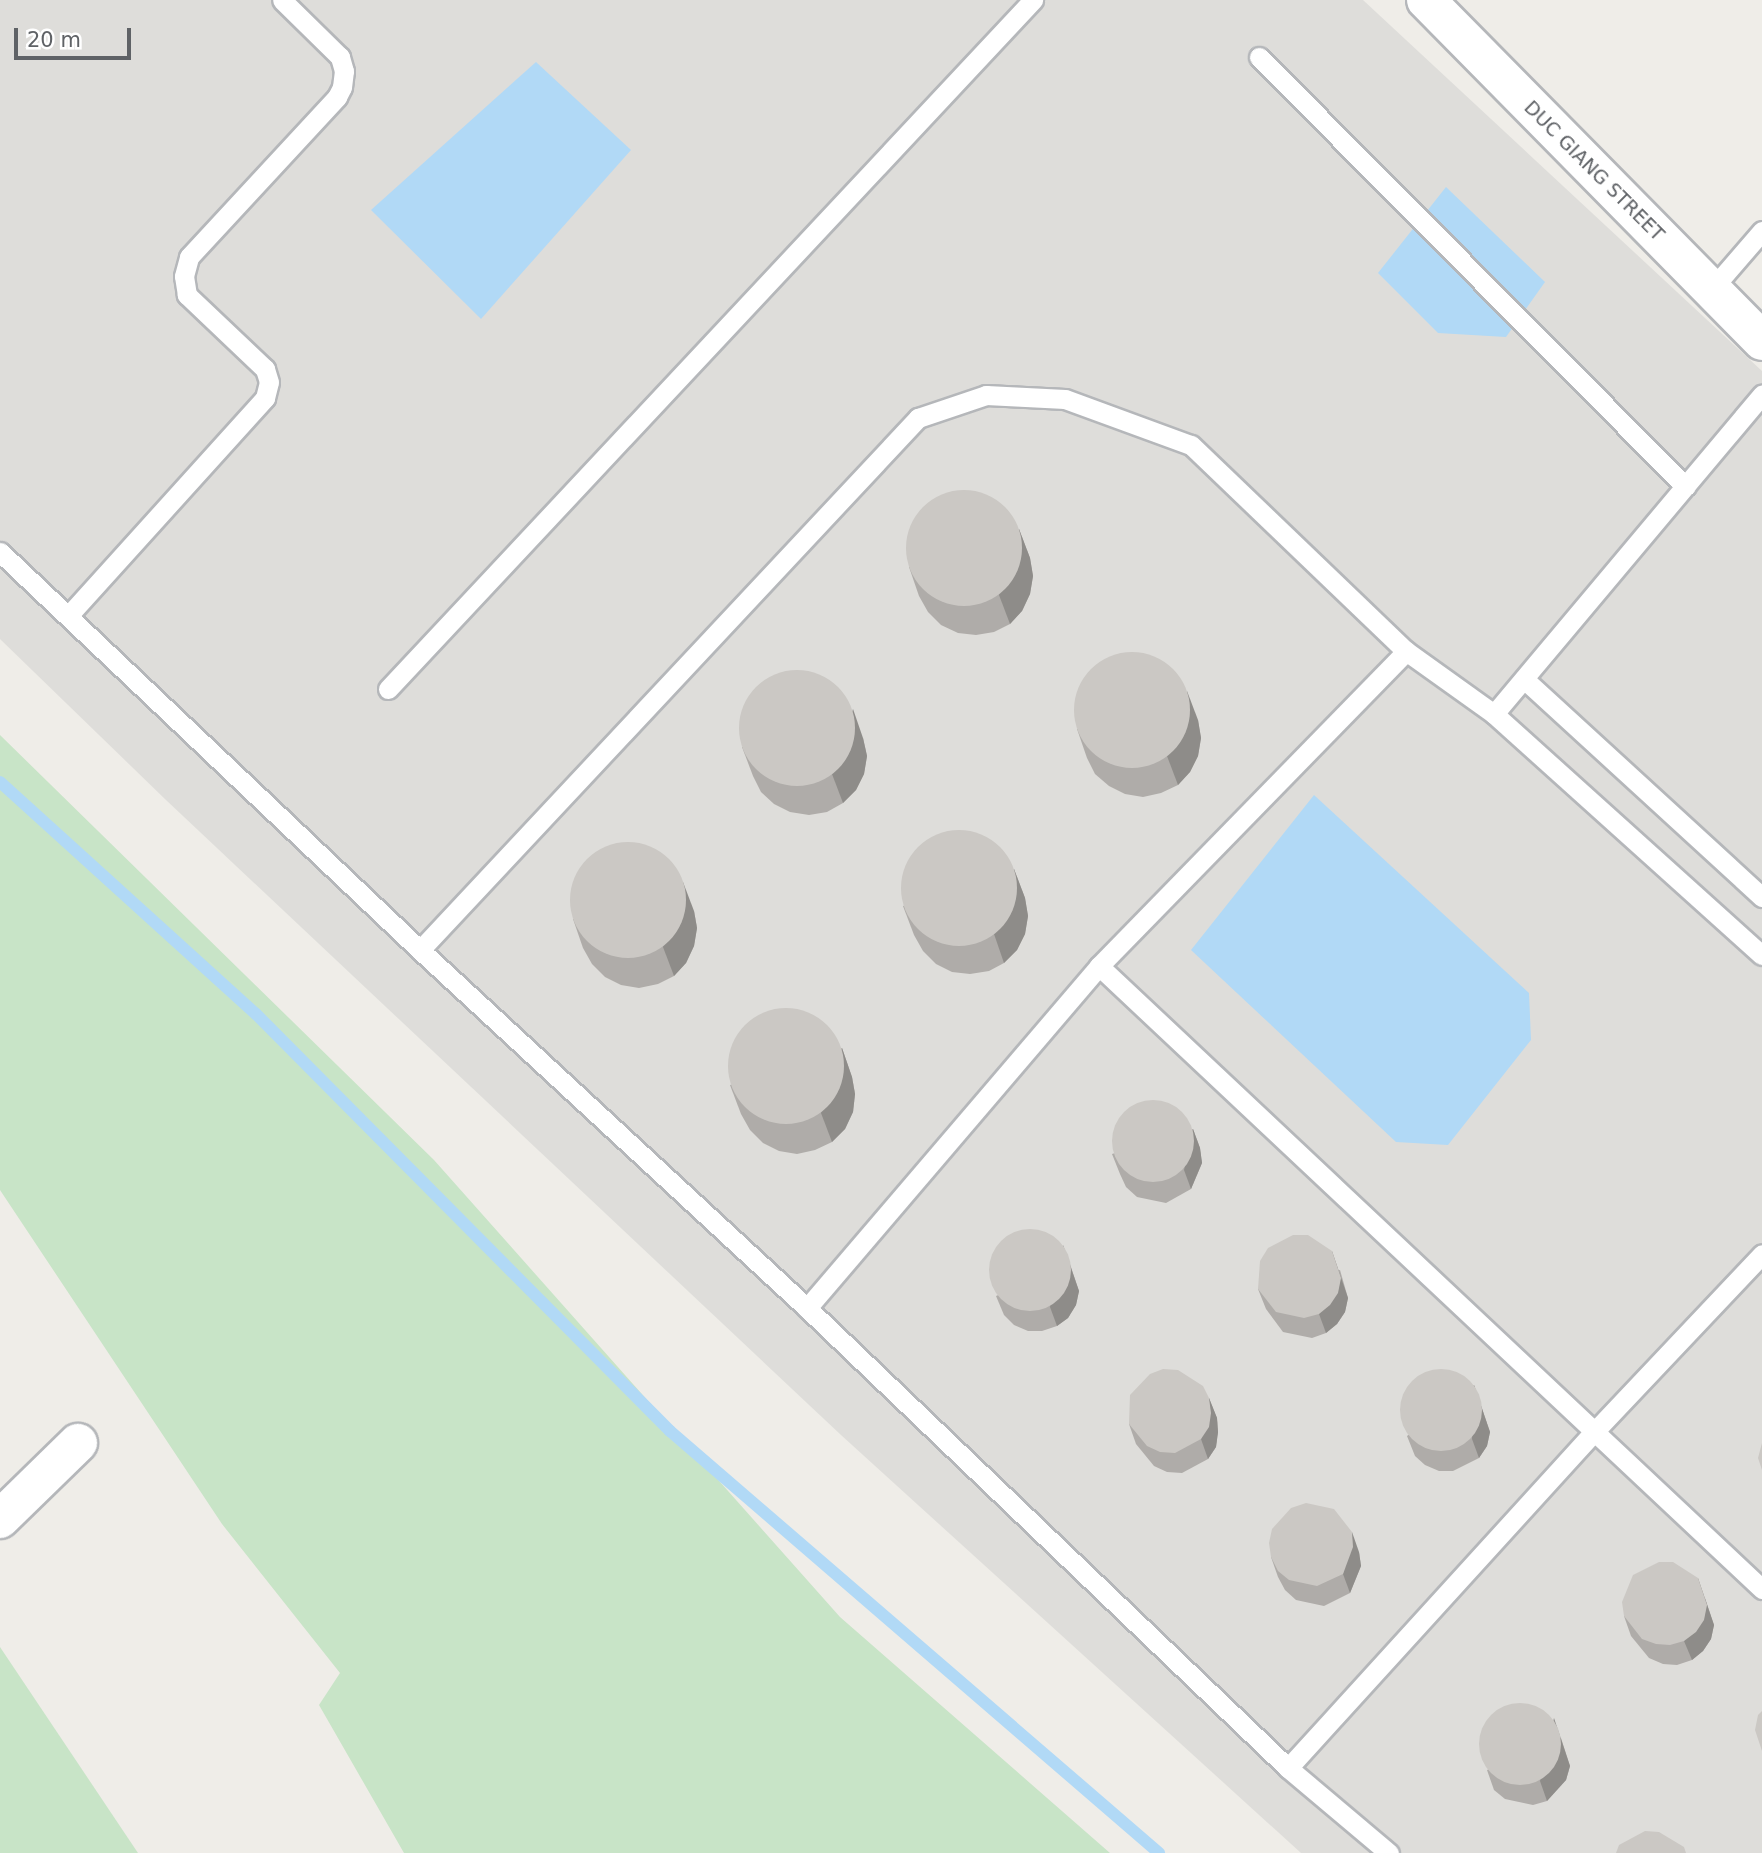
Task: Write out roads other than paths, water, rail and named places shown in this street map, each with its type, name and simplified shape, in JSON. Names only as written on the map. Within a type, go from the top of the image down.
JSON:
[{"type":"street","name":"DUC GIANG STREET","points":[[1426,0],[1762,341]]},
{"type":"street","points":[[0,1519],[78,1443]]},
{"type":"lane","points":[[68,616],[265,398],[269,382],[265,369],[187,295],[184,276],[189,257],[337,97],[342,87],[344,71],[340,57],[282,0]]},
{"type":"lane","points":[[388,689],[1033,0]]},
{"type":"lane","points":[[1259,57],[1685,486]]},
{"type":"lane","points":[[1711,290],[1762,231]]},
{"type":"lane","points":[[420,950],[918,418],[986,395],[1065,399],[1191,445],[1406,651],[1494,714],[1762,955]]},
{"type":"lane","points":[[1494,714],[1762,395]]},
{"type":"lane","points":[[0,552],[420,950],[807,1307],[1289,1768],[1389,1853]]},
{"type":"lane","points":[[807,1307],[1099,965],[1406,651]]},
{"type":"lane","points":[[1524,679],[1762,897]]},
{"type":"lane","points":[[1099,965],[1592,1433],[1762,1590]]},
{"type":"lane","points":[[1289,1768],[1592,1433],[1762,1254]]},
{"type":"water","points":[[536,62],[631,150],[481,319],[371,210]]},
{"type":"water","points":[[1446,187],[1545,282],[1506,337],[1438,333],[1378,273]]},
{"type":"water","points":[[1314,795],[1529,993],[1531,1040],[1448,1145],[1396,1142],[1191,950]]},
{"type":"waterway","points":[[0,782],[256,1014],[670,1431],[1159,1853]]}]
